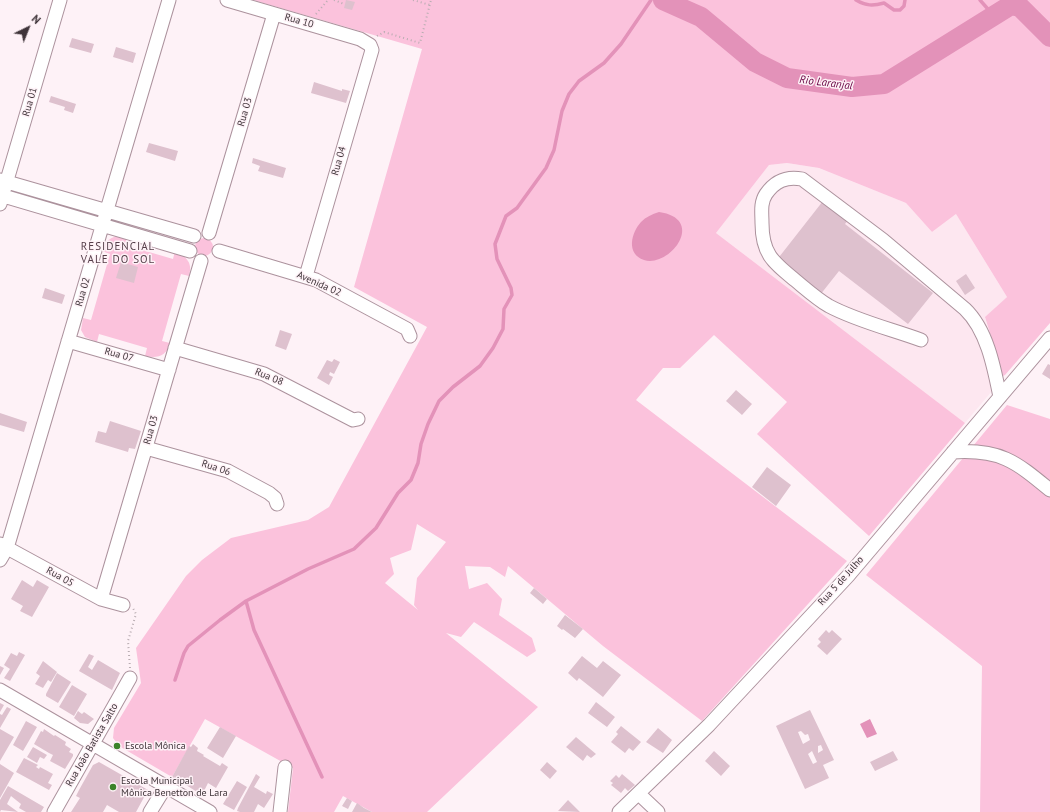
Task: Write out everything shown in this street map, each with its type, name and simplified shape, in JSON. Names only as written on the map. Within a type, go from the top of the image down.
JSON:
[{"type":"street","name":"Rua 01","points":[[1,198],[3,181],[60,0]]},
{"type":"street","name":"Rua 02","points":[[0,560],[68,341],[169,0]]},
{"type":"street","name":"Rua 10","points":[[227,0],[360,39],[370,45]]},
{"type":"street","name":"Rua 03","points":[[209,233],[274,14]]},
{"type":"street","name":"Rua 04","points":[[306,276],[371,54],[370,45]]},
{"type":"street","points":[[920,340],[831,306],[817,298],[774,263],[765,247],[762,232],[762,204],[772,185],[783,179],[802,179],[883,240],[971,315],[983,335],[1000,397]]},
{"type":"street","points":[[3,181],[194,236]]},
{"type":"street","points":[[1,198],[190,250]]},
{"type":"street","points":[[201,233],[209,233],[217,240],[218,251],[212,260],[201,261],[194,257],[190,250],[190,243],[194,236],[201,233]]},
{"type":"street","name":"Avenida 02","points":[[218,251],[306,276],[326,284],[407,329],[410,336]]},
{"type":"street","name":"Rua 03","points":[[101,600],[201,261]]},
{"type":"street","name":"Rua 5 de Julho","points":[[619,812],[709,725],[848,576],[1050,338]]},
{"type":"street","name":"Rua 07","points":[[68,341],[169,370]]},
{"type":"street","name":"Rua 08","points":[[175,348],[264,374],[353,420],[358,419]]},
{"type":"street","name":"Rua 06","points":[[146,448],[228,471],[269,493],[275,498],[277,504]]},
{"type":"street","points":[[953,452],[970,451],[996,454],[1023,468],[1050,490]]},
{"type":"street","name":"Rua 05","points":[[4,546],[101,600],[123,605]]},
{"type":"street","name":"Rua João Batista Salto","points":[[54,812],[130,678]]},
{"type":"street","points":[[0,690],[210,812]]},
{"type":"street","points":[[280,812],[285,767]]},
{"type":"street","points":[[150,812],[166,786]]},
{"type":"street","points":[[638,794],[658,812]]},
{"type":"path","points":[[315,15],[328,0]]},
{"type":"path","points":[[334,0],[344,4]]},
{"type":"path","points":[[413,0],[430,6]]},
{"type":"path","points":[[370,45],[379,34],[384,32],[420,43],[431,0]]},
{"type":"path","points":[[123,605],[133,608],[136,614],[128,641],[130,678]]},
{"type":"shaded area","points":[[253,0],[1005,0],[999,6],[994,16],[1011,11],[1017,14],[1033,25],[1050,44],[1050,323],[1003,376],[985,317],[1007,297],[956,214],[932,232],[906,203],[819,168],[787,163],[769,165],[716,233],[965,423],[869,536],[757,434],[787,402],[714,335],[680,368],[663,368],[636,400],[847,561],[702,721],[603,646],[508,566],[505,577],[490,567],[465,566],[469,589],[487,583],[502,599],[499,615],[532,638],[536,651],[527,657],[474,622],[461,637],[446,633],[538,707],[427,812],[372,812],[343,796],[334,812],[288,812],[293,768],[205,719],[172,777],[119,746],[113,738],[114,728],[141,683],[136,648],[186,576],[202,560],[231,538],[308,520],[329,507],[427,327],[354,287],[422,49]],"holes":[[[417,524],[446,542],[417,578],[414,605],[418,610],[385,583],[394,574],[390,558],[411,550]]]},
{"type":"shaded area","points":[[1005,0],[1023,1],[1050,29],[1050,44],[1033,25],[1011,11],[994,16],[999,6]]},
{"type":"shaded area","points":[[1020,0],[1050,0],[1050,29],[1023,1]]},
{"type":"shaded area","points":[[787,163],[819,168],[906,203],[932,232],[956,214],[1007,297],[985,318],[1003,376],[990,379],[992,391],[965,423],[716,233],[769,165]]},
{"type":"shaded area","points":[[659,212],[673,216],[681,224],[682,232],[679,242],[673,250],[664,257],[654,261],[644,260],[638,257],[635,253],[632,243],[633,237],[641,222],[649,216]]},
{"type":"shaded area","points":[[122,235],[127,237],[125,245],[173,259],[175,251],[186,258],[190,267],[189,276],[181,274],[162,341],[170,343],[167,351],[161,356],[145,356],[147,348],[99,334],[97,342],[85,337],[81,330],[83,318],[91,320],[110,254],[102,251],[103,247],[109,240]]},
{"type":"shaded area","points":[[204,238],[210,241],[213,247],[210,253],[204,256],[198,253],[195,247],[198,241]]},
{"type":"shaded area","points":[[1007,405],[1050,419],[1050,812],[980,812],[982,666],[866,575]]},
{"type":"shaded area","points":[[870,719],[877,734],[867,738],[860,724]]},
{"type":"building","points":[[346,0],[355,2],[352,10],[344,8]]},
{"type":"building","points":[[72,38],[94,44],[91,53],[69,47]]},
{"type":"building","points":[[116,47],[136,53],[133,63],[113,57]]},
{"type":"building","points":[[314,82],[342,91],[342,89],[350,91],[346,103],[311,93]]},
{"type":"building","points":[[51,96],[76,104],[73,113],[64,110],[65,107],[49,102]]},
{"type":"building","points":[[149,143],[178,151],[175,161],[146,152]]},
{"type":"building","points":[[253,158],[286,168],[283,178],[258,171],[260,166],[252,163]]},
{"type":"building","points":[[823,201],[848,220],[845,224],[933,293],[908,324],[839,271],[820,295],[776,261]]},
{"type":"building","points":[[121,262],[138,267],[134,283],[116,278]]},
{"type":"building","points":[[966,274],[975,288],[965,295],[956,281]]},
{"type":"building","points":[[45,288],[65,295],[62,304],[42,298]]},
{"type":"building","points":[[280,330],[292,334],[286,350],[275,346]]},
{"type":"building","points":[[334,359],[340,362],[334,374],[330,372],[329,375],[333,377],[329,385],[317,378],[327,360],[332,362]]},
{"type":"building","points":[[1048,364],[1050,365],[1050,379],[1042,374]]},
{"type":"building","points":[[736,390],[752,404],[742,415],[726,401]]},
{"type":"building","points":[[0,413],[27,422],[24,432],[0,425]]},
{"type":"building","points":[[110,421],[141,431],[135,449],[129,448],[128,452],[95,442],[98,431],[106,433]]},
{"type":"building","points":[[767,467],[791,485],[776,506],[752,487]]},
{"type":"building","points":[[22,580],[33,587],[37,580],[49,587],[32,617],[20,611],[23,606],[11,599]]},
{"type":"building","points":[[534,588],[547,599],[543,604],[530,593]]},
{"type":"building","points":[[565,615],[583,629],[575,638],[557,626]]},
{"type":"building","points":[[826,630],[829,633],[832,630],[842,639],[827,655],[817,646],[821,642],[818,639]]},
{"type":"building","points":[[19,652],[25,655],[10,681],[4,678],[10,669],[4,665],[11,653],[17,656]]},
{"type":"building","points":[[89,654],[94,656],[88,667],[92,670],[98,660],[120,673],[112,690],[79,671]]},
{"type":"building","points":[[582,656],[597,668],[603,661],[621,675],[603,697],[579,678],[577,681],[568,673]]},
{"type":"building","points":[[43,661],[57,672],[51,682],[48,680],[43,688],[35,684],[40,676],[36,673]]},
{"type":"building","points":[[0,666],[4,668],[0,675]]},
{"type":"building","points":[[57,673],[71,682],[58,703],[46,696]]},
{"type":"building","points":[[72,685],[87,694],[74,716],[59,707]]},
{"type":"building","points":[[596,702],[615,717],[607,727],[588,713]]},
{"type":"building","points":[[0,703],[4,705],[0,712]]},
{"type":"building","points":[[7,707],[11,709],[0,728],[0,714],[2,715]]},
{"type":"building","points":[[810,710],[834,760],[823,765],[829,778],[805,789],[776,726]],"holes":[[[801,731],[805,735],[808,734],[810,740],[803,744],[798,732]],[[821,745],[823,750],[818,753],[818,746]],[[812,751],[817,762],[813,764],[808,754]]]},
{"type":"building","points":[[78,711],[82,714],[84,712],[94,719],[88,724],[80,723],[74,718]]},
{"type":"building","points":[[26,721],[37,727],[23,751],[13,745]]},
{"type":"building","points":[[621,726],[641,742],[633,751],[629,748],[625,753],[611,742],[618,734],[616,732]]},
{"type":"building","points":[[220,727],[236,736],[223,758],[207,748]]},
{"type":"building","points":[[658,728],[672,740],[663,753],[646,742]]},
{"type":"building","points":[[0,729],[14,737],[0,761]]},
{"type":"building","points":[[44,729],[66,742],[65,745],[71,749],[69,752],[73,754],[73,756],[65,769],[50,761],[53,755],[34,744],[41,731],[43,732]]},
{"type":"building","points":[[576,737],[596,754],[591,758],[587,755],[583,761],[566,747]]},
{"type":"building","points":[[193,744],[198,748],[197,751],[204,755],[203,756],[220,766],[222,763],[228,767],[216,788],[208,783],[202,795],[186,785],[189,781],[182,777],[179,781],[172,777],[189,746],[191,747]]},
{"type":"building","points":[[33,747],[47,755],[44,759],[40,757],[37,763],[27,757]]},
{"type":"building","points":[[714,751],[730,766],[721,776],[705,761]]},
{"type":"building","points":[[893,751],[898,760],[875,771],[870,762]]},
{"type":"building","points":[[24,758],[38,765],[36,767],[39,769],[40,767],[53,774],[48,783],[52,785],[49,790],[16,772]]},
{"type":"building","name":"Escola Municipal Mônica Benetton de Lara","points":[[99,762],[148,790],[136,812],[119,812],[107,805],[103,812],[71,812],[80,798],[76,796],[93,765]]},
{"type":"building","points":[[547,762],[557,771],[550,779],[540,770]]},
{"type":"building","points":[[0,764],[14,773],[0,798]]},
{"type":"building","points":[[256,774],[260,777],[254,787],[266,794],[267,791],[273,794],[264,808],[258,804],[254,812],[237,811],[238,808]]},
{"type":"building","points":[[622,774],[635,785],[628,791],[625,788],[621,793],[611,785],[613,783],[610,781],[616,775],[619,778]]},
{"type":"building","points":[[237,781],[247,787],[234,810],[223,804]]},
{"type":"building","points":[[8,786],[44,807],[41,812],[26,812],[19,808],[21,804],[11,796],[7,804],[18,812],[1,810],[0,812],[0,800]]},
{"type":"building","points":[[347,798],[352,801],[348,809],[342,806]]},
{"type":"building","points":[[568,800],[580,812],[558,811]]},
{"type":"building","points":[[357,803],[364,808],[372,812],[352,812]]},
{"type":"waterway","points":[[175,680],[184,653],[188,646],[246,601],[308,569],[354,549],[376,528],[398,493],[411,480],[418,463],[421,444],[428,424],[439,401],[453,387],[480,366],[493,348],[503,329],[504,309],[512,295],[511,288],[497,259],[495,244],[506,216],[517,208],[546,168],[554,150],[562,111],[569,94],[579,81],[604,63],[621,44],[651,0]]},
{"type":"waterway","name":"Rio Laranjal","points":[[663,0],[701,17],[755,62],[787,78],[852,87],[884,84],[1011,5],[1020,7],[1050,37]]},
{"type":"waterway","points":[[856,0],[870,5],[884,3],[894,10],[900,10],[904,6],[905,0]]},
{"type":"waterway","points":[[980,0],[994,16]]},
{"type":"waterway","points":[[246,601],[254,630],[322,777]]},
{"type":"place","name":"Escola Mônica","points":[[117,746]]},
{"type":"place","name":"Escola Municipal Mônica Benetton de Lara","points":[[113,787]]},
{"type":"district","name":"RESIDENCIAL VALE DO SOL","points":[[118,253]]}]
